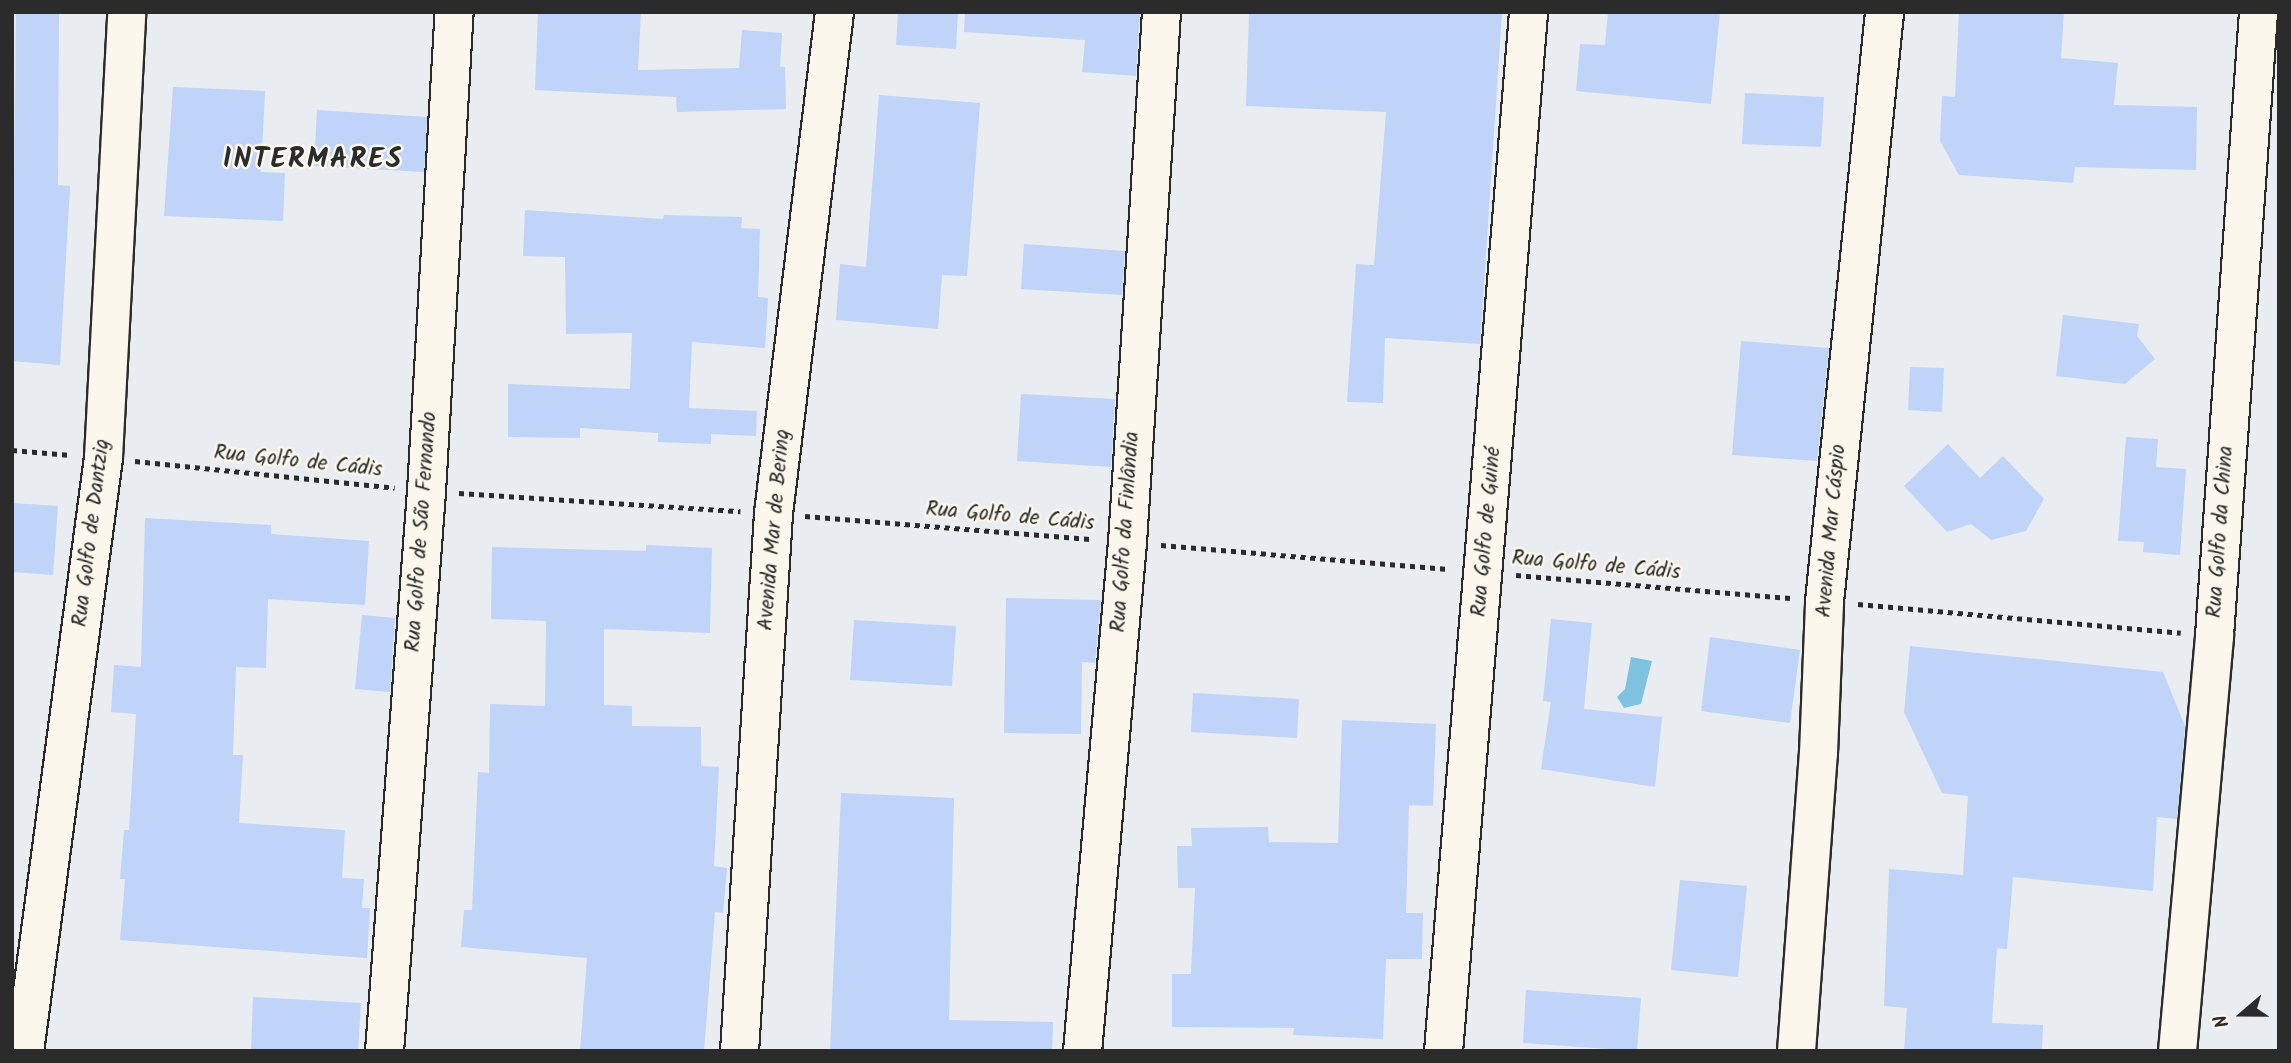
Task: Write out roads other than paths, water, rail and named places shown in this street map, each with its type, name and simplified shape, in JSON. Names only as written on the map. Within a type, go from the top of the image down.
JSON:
[{"type":"street","name":"Rua Golfo de Dantzig","points":[[24,1051],[103,457],[126,12]]},
{"type":"street","name":"Rua Golfo de São Fernando","points":[[384,1051],[426,491],[454,12]]},
{"type":"street","name":"Avenida Mar de Bering","points":[[739,1051],[774,513],[834,12]]},
{"type":"street","name":"Rua Golfo da Finlândia","points":[[1082,1051],[1127,542],[1161,12]]},
{"type":"street","name":"Rua Golfo de Guiné","points":[[1443,1051],[1528,12]]},
{"type":"street","name":"Avenida Mar Cáspio","points":[[1796,1051],[1818,753],[1824,601],[1884,12]]},
{"type":"street","name":"Rua Golfo da China","points":[[2177,1051],[2214,635],[2258,12]]},
{"type":"water","points":[[1631,657],[1652,661],[1641,704],[1624,708],[1617,697],[1625,689]]},
{"type":"district","name":"INTERMARES","points":[[313,160]]}]
